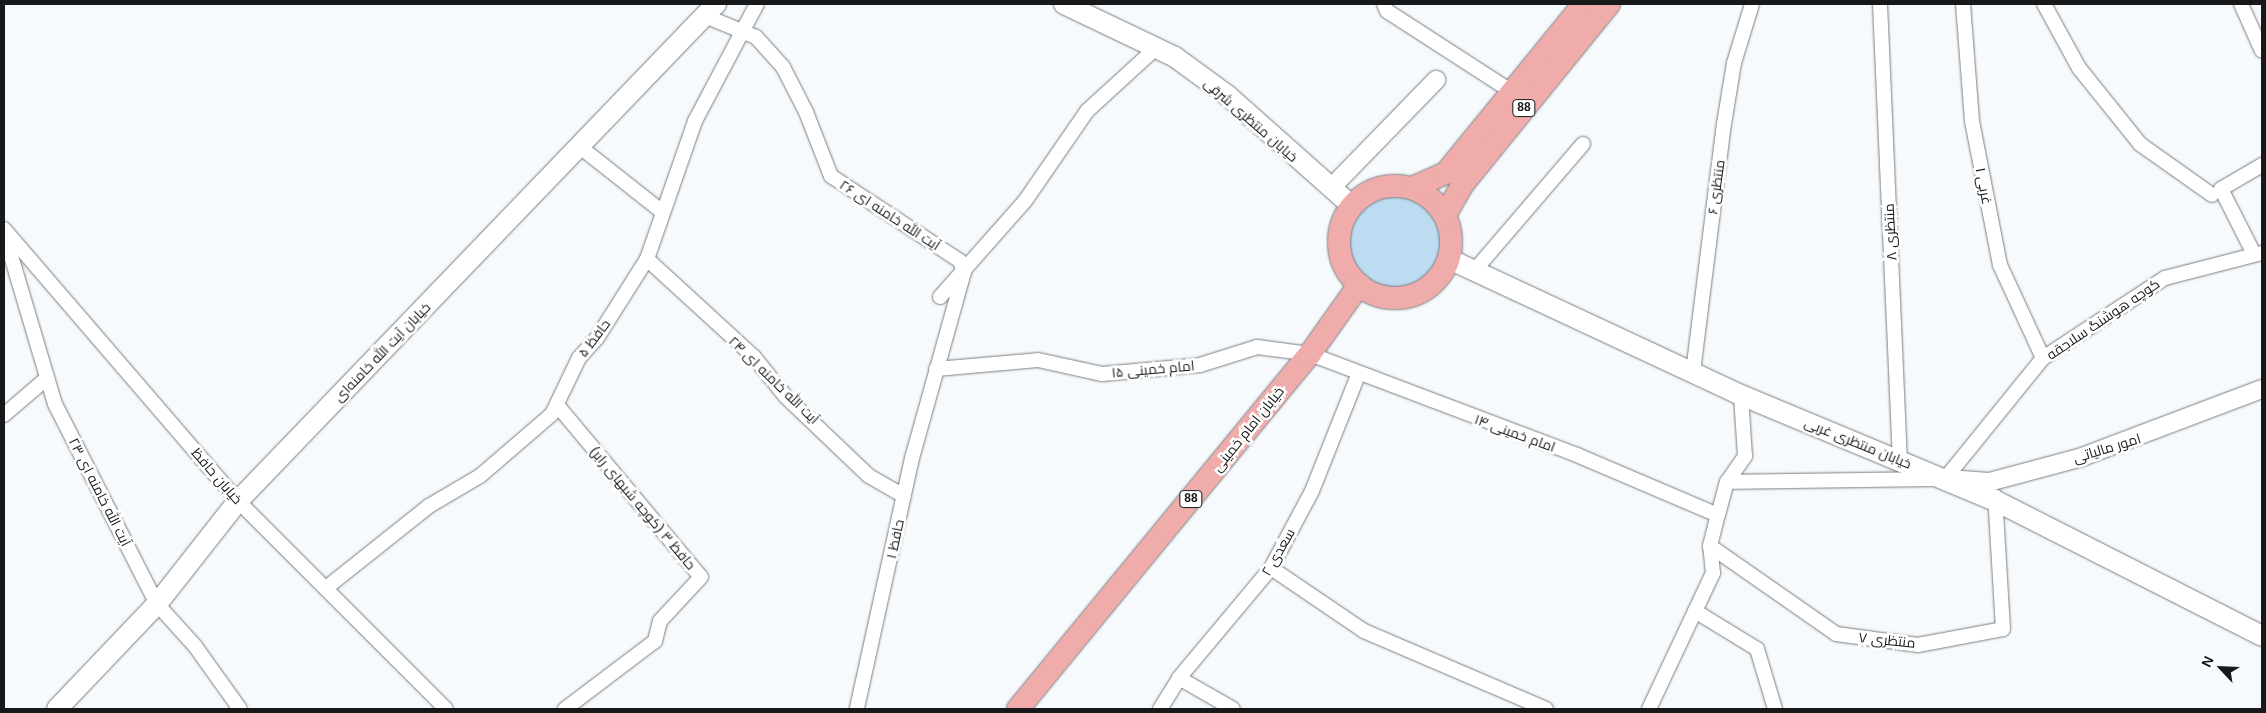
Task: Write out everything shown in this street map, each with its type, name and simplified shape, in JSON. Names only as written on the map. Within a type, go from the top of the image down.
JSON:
[{"type":"main road","name":"خیابان منتظری شرقی","points":[[1064,4],[1157,47],[1227,95],[1352,206]]},
{"type":"main road","name":"88","points":[[1445,216],[1462,185],[1609,4]]},
{"type":"main road","name":"88","points":[[1352,206],[1379,188],[1412,188],[1446,173],[1512,92],[1576,6]]},
{"type":"main road","name":"خیابان آیت الله خامنه‌ای","points":[[57,709],[157,604],[238,501],[711,10]]},
{"type":"main road","points":[[1352,206],[1339,238],[1340,256],[1359,285],[1393,298],[1411,296],[1434,282],[1449,259],[1450,229],[1445,216],[1426,194],[1412,188]]},
{"type":"main road","name":"خیابان منتظری غربی","points":[[1449,259],[1741,395],[1998,502],[2262,636]]},
{"type":"main road","name":"خیابان امام خمینی","points":[[1018,709],[1310,354],[1359,285]]},
{"type":"street","name":"حافظ ۵","points":[[326,588],[430,506],[480,476],[552,414],[579,358],[597,338],[648,259],[660,210],[695,121],[757,4]]},
{"type":"street","points":[[1384,4],[1387,11],[1512,92]]},
{"type":"street","name":"منتظری ۶","points":[[1692,372],[1729,89],[1752,4]]},
{"type":"street","points":[[1872,4],[1880,4]]},
{"type":"street","name":"منتظری ۸","points":[[1880,4],[1900,460]]},
{"type":"street","name":"غربی ۱","points":[[1963,4],[1972,121],[2000,265],[2043,358]]},
{"type":"street","points":[[2044,4],[2078,68],[2140,144],[2212,195]]},
{"type":"street","points":[[2241,4],[2262,51]]},
{"type":"street","name":"آیت الله خامنه ای ۲۶","points":[[711,10],[756,37],[783,67],[806,112],[831,176],[960,261],[964,272]]},
{"type":"street","points":[[940,297],[1025,201],[1087,111],[1157,47]]},
{"type":"street","points":[[1331,188],[1436,80]]},
{"type":"street","points":[[1475,270],[1583,144]]},
{"type":"street","points":[[579,146],[660,210]]},
{"type":"street","name":"کوچه هوشنگ سلاجقه","points":[[1945,479],[2043,358],[2164,278],[2258,253],[2221,189],[2262,165]]},
{"type":"street","name":"خیابان حافظ","points":[[4,230],[238,501],[446,709]]},
{"type":"street","name":"آیت الله خامنه ای ۲۳","points":[[4,230],[55,404],[157,604],[195,646],[240,709]]},
{"type":"street","name":"آیت الله خامنه ای ۲۴","points":[[648,259],[754,357],[786,396],[869,476],[904,496]]},
{"type":"street","points":[[936,369],[964,272]]},
{"type":"street","name":"امام خمینی ۱۵","points":[[936,369],[1038,360],[1102,374],[1200,365],[1258,347],[1310,354]]},
{"type":"street","name":"امام خمینی ۱۴","points":[[1310,354],[1718,515]]},
{"type":"street","name":"حافظ ۱","points":[[857,709],[904,496],[936,369]]},
{"type":"street","name":"سعدی ۲","points":[[1160,709],[1179,678],[1271,568],[1312,491],[1359,373]]},
{"type":"street","points":[[4,415],[46,378]]},
{"type":"street","name":"امور مالیاتی","points":[[1945,479],[1989,482],[2144,437],[2262,389]]},
{"type":"street","points":[[1649,709],[1713,573],[1710,546],[1727,482],[1745,456],[1741,395]]},
{"type":"street","name":"حافظ ۳ (کوچه شبهای رابر)","points":[[557,405],[701,577],[660,621],[655,640],[564,709]]},
{"type":"street","points":[[1727,482],[1945,479]]},
{"type":"street","name":"منتظری ۷","points":[[1710,546],[1836,634],[1918,644],[2003,629],[1998,502],[1989,482]]},
{"type":"street","points":[[1271,568],[1364,631],[1546,709]]},
{"type":"street","points":[[1695,611],[1757,649],[1775,709]]},
{"type":"street","points":[[1179,678],[1233,709]]},
{"type":"shaded area","points":[[1395,195],[1413,199],[1428,209],[1438,224],[1442,242],[1438,260],[1428,275],[1413,285],[1395,289],[1377,285],[1362,275],[1352,260],[1348,242],[1352,224],[1362,209],[1377,199]]}]
